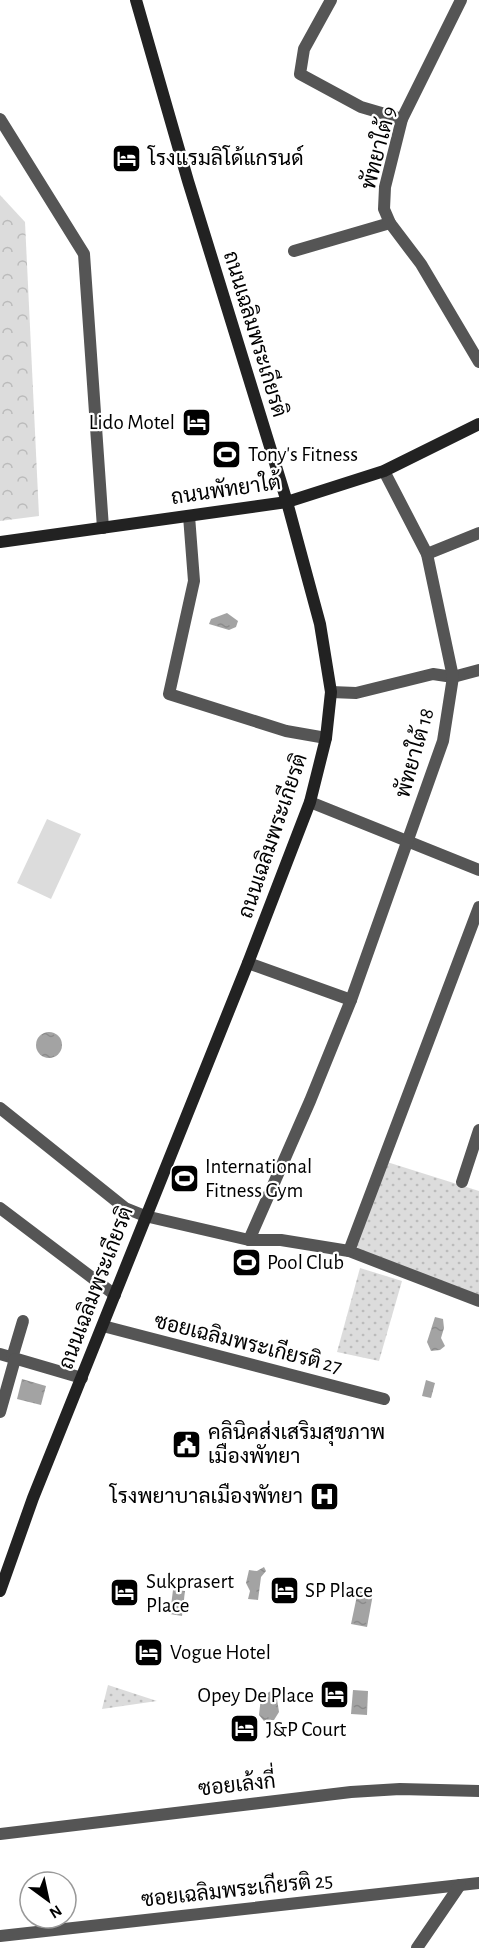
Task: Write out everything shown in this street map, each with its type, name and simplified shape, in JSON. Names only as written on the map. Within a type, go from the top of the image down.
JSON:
[{"type":"main road","name":"ถนนเฉลิมพระเกียรติ","points":[[0,1591],[5,1570],[33,1498],[248,963],[310,802],[326,738],[330,692],[320,624],[287,502],[192,193],[136,0]]},
{"type":"main road","name":"ถนนพัทยาใต้","points":[[0,542],[287,502],[384,471],[479,424]]},
{"type":"street","points":[[331,0],[304,49],[300,74],[361,107],[402,119]]},
{"type":"street","name":"พัทยาใต้ 9","points":[[461,0],[402,119],[385,187],[384,209],[390,223],[421,264],[479,362]]},
{"type":"street","points":[[0,119],[84,254],[103,528]]},
{"type":"street","points":[[294,251],[390,223]]},
{"type":"street","name":"พัทยาใต้ 18","points":[[249,1240],[351,1000],[443,741],[453,677],[428,554],[384,471]]},
{"type":"street","points":[[189,516],[194,581],[169,694],[286,731],[326,738]]},
{"type":"street","points":[[428,554],[479,533]]},
{"type":"street","points":[[330,692],[357,693],[433,674],[453,677],[479,670]]},
{"type":"street","points":[[310,802],[479,870]]},
{"type":"street","points":[[349,1251],[479,907]]},
{"type":"street","points":[[248,963],[351,1000]]},
{"type":"street","points":[[0,1108],[125,1208],[145,1216],[249,1240],[281,1240],[349,1251],[479,1300]]},
{"type":"street","points":[[462,1182],[479,1130]]},
{"type":"street","points":[[0,1208],[115,1295]]},
{"type":"street","points":[[0,1412],[9,1357],[23,1320]]},
{"type":"street","name":"ซอยเฉลิมพระเกียรติ 27","points":[[103,1326],[384,1399]]},
{"type":"street","points":[[9,1357],[82,1378]]},
{"type":"street","name":"ซอยเล้งกี่","points":[[0,1833],[351,1792],[400,1789],[479,1791]]},
{"type":"street","name":"ซอยเฉลิมพระเกียรติ 25","points":[[0,1936],[479,1883]]},
{"type":"street","points":[[417,1948],[460,1885]]},
{"type":"green space","points":[[0,195],[25,222],[39,516],[0,521]]},
{"type":"green space","points":[[47,819],[81,834],[51,899],[17,883]]},
{"type":"green space","points":[[387,1162],[479,1191],[479,1295],[359,1251],[356,1244]]},
{"type":"green space","points":[[360,1268],[402,1281],[379,1361],[337,1352]]},
{"type":"green space","points":[[108,1685],[157,1701],[102,1709]]},
{"type":"water","points":[[227,613],[238,621],[236,627],[229,630],[209,624],[211,619]]},
{"type":"water","points":[[49,1032],[58,1036],[62,1045],[58,1054],[49,1058],[40,1054],[36,1045],[40,1036]]},
{"type":"water","points":[[435,1317],[443,1319],[444,1328],[441,1338],[445,1346],[440,1350],[431,1351],[427,1342]]},
{"type":"water","points":[[22,1379],[46,1386],[41,1405],[17,1399]]},
{"type":"water","points":[[426,1380],[435,1383],[431,1398],[422,1396]]},
{"type":"water","points":[[264,1567],[266,1571],[261,1577],[258,1600],[248,1599],[250,1591],[246,1583],[249,1570],[257,1571]]},
{"type":"water","points":[[173,1590],[185,1591],[182,1616],[170,1614]]},
{"type":"water","points":[[358,1591],[373,1594],[367,1627],[351,1624]]},
{"type":"water","points":[[274,1689],[280,1689],[282,1693],[277,1699],[279,1712],[274,1720],[264,1721],[259,1715],[261,1697]]},
{"type":"water","points":[[353,1690],[368,1691],[367,1715],[351,1714]]},
{"type":"place","name":"โรงแรมลิโด้แกรนด์","points":[[127,158]]},
{"type":"place","name":"Lido Motel","points":[[196,422]]},
{"type":"place","name":"Tony's Fitness","points":[[227,454]]},
{"type":"place","name":"International Fitness Gym","points":[[184,1178]]},
{"type":"place","name":"Pool Club","points":[[246,1262]]},
{"type":"place","name":"คลินิคส่งเสริมสุขภาพ เมืองพัทยา","points":[[187,1444]]},
{"type":"place","name":"โรงพยาบาลเมืองพัทยา","points":[[324,1496]]},
{"type":"place","name":"SP Place","points":[[284,1590]]},
{"type":"place","name":"Sukprasert Place","points":[[125,1593]]},
{"type":"place","name":"Vogue Hotel","points":[[149,1652]]},
{"type":"place","name":"Opey De Place","points":[[335,1695]]},
{"type":"place","name":"J&P Court","points":[[245,1729]]}]
